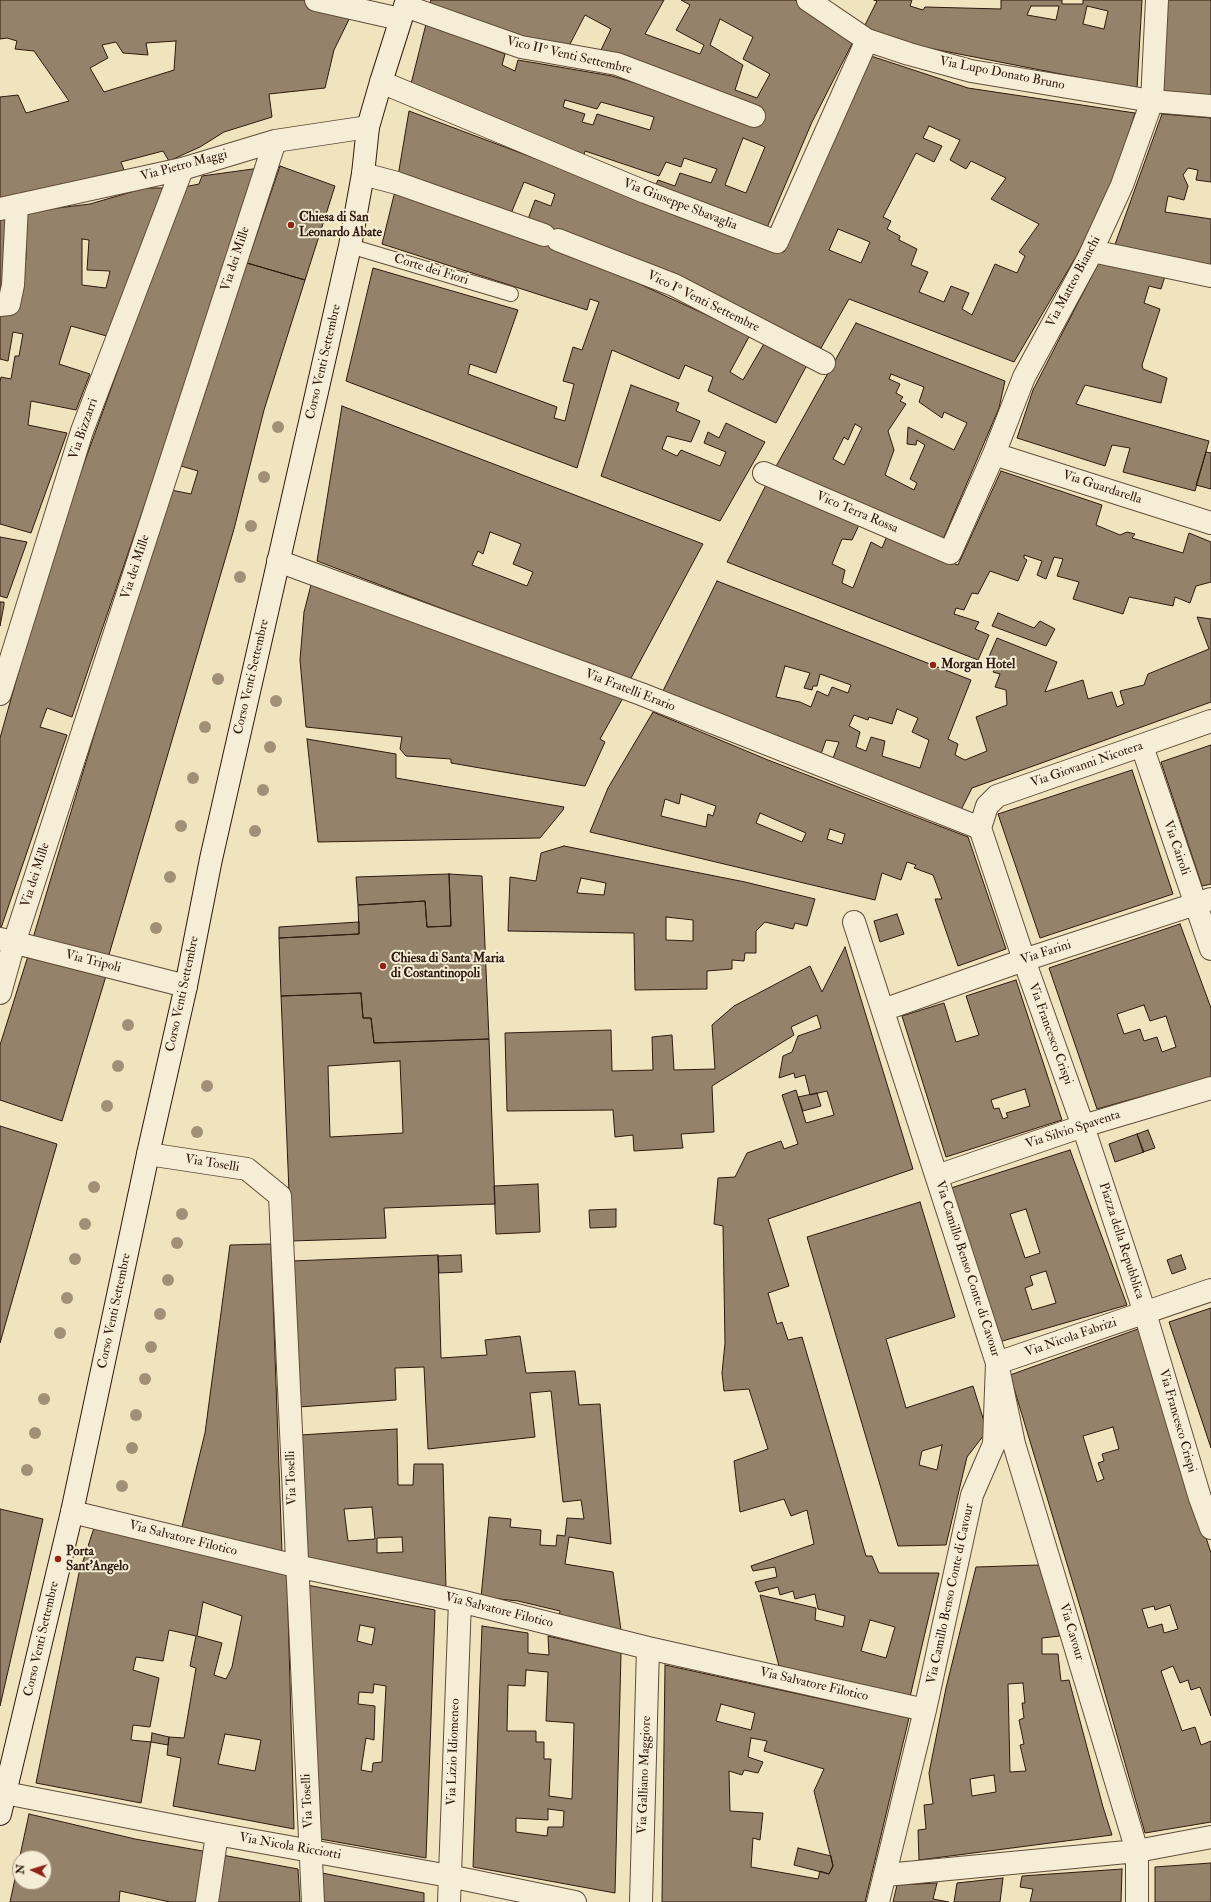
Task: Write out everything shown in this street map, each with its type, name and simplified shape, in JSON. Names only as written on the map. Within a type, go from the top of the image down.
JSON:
[{"type":"street","name":"Vico II° Venti Settembre","points":[[316,0],[404,8],[521,47],[616,64],[754,116]]},
{"type":"street","name":"Via Lupo Donato Bruno","points":[[808,0],[867,40],[909,54],[971,71],[1152,101],[1211,106]]},
{"type":"street","name":"Via Matteo Bianchi","points":[[950,553],[994,454],[1024,377],[1092,251],[1122,185],[1152,101],[1157,0]]},
{"type":"street","name":"Corso Venti Settembre","points":[[2,1800],[72,1512],[148,1154],[186,986],[211,859],[350,246],[363,174],[368,127],[404,8]]},
{"type":"street","name":"Via Giuseppe Sbavaglia","points":[[381,82],[645,192],[777,242],[867,40]]},
{"type":"street","name":"Via Pietro Maggi","points":[[8,207],[182,169],[275,141],[368,127]]},
{"type":"street","name":"Via dei Mille","points":[[0,993],[7,941],[275,141]]},
{"type":"street","name":"Via Bizzarri","points":[[1,688],[82,431],[182,169]]},
{"type":"street","name":"Vico I° Venti Settembre","points":[[363,174],[397,183],[551,237],[674,285],[824,363]]},
{"type":"street","points":[[0,305],[9,304],[13,285],[8,207]]},
{"type":"street","points":[[1092,251],[1211,276]]},
{"type":"street","name":"Via Guardarella","points":[[994,454],[1211,523]]},
{"type":"street","name":"Vico Terra Rossa","points":[[764,473],[950,553]]},
{"type":"street","name":"Via Fratelli Erario","points":[[278,560],[641,694],[980,828]]},
{"type":"street","name":"Via Giovanni Nicotera","points":[[980,828],[987,806],[997,796],[1211,721]]},
{"type":"street","name":"Via Cairoli","points":[[1142,746],[1203,901],[1211,949]]},
{"type":"street","name":"Via Francesco Crispi","points":[[980,828],[1024,960],[1083,1126]]},
{"type":"street","name":"Via Farini","points":[[883,1010],[1024,960],[1203,901]]},
{"type":"street","name":"Via Camillo Benso Conte di Cavour","points":[[854,922],[998,1362],[994,1444],[972,1496],[926,1710],[886,1875],[878,1902]]},
{"type":"street","name":"Via Tripoli","points":[[7,941],[186,986]]},
{"type":"street","name":"Via Silvio Spaventa","points":[[937,1176],[1083,1126],[1211,1088]]},
{"type":"street","name":"Piazza della Repubblica","points":[[1083,1126],[1145,1313],[1211,1290]]},
{"type":"street","name":"Via Toselli","points":[[148,1154],[247,1169],[280,1196],[296,1566],[313,1902]]},
{"type":"street","name":"Via Francesco Crispi","points":[[1145,1313],[1206,1496],[1211,1528]]},
{"type":"street","name":"Via Nicola Fabrizi","points":[[998,1362],[1145,1313]]},
{"type":"street","name":"Via Cavour","points":[[998,1362],[1014,1444],[1137,1851],[1137,1902]]},
{"type":"street","name":"Via Salvatore Filotico","points":[[72,1512],[296,1566],[460,1601],[648,1648],[926,1710]]},
{"type":"street","name":"Via Lizio Idiomeneo","points":[[449,1902],[460,1601]]},
{"type":"street","name":"Via Galliano Maggiore","points":[[642,1902],[648,1648]]},
{"type":"street","name":"Via Nicola Ricciotti","points":[[2,1800],[216,1834],[450,1876],[575,1902]]},
{"type":"street","points":[[207,1902],[216,1834]]},
{"type":"street","points":[[886,1875],[1137,1851],[1211,1837]]},
{"type":"lane","name":"Corte dei Fiori","points":[[350,246],[511,294]]},
{"type":"building","points":[[0,0],[358,1],[334,50],[325,88],[269,94],[272,117],[224,132],[200,147],[169,161],[163,151],[121,162],[124,170],[0,200],[0,97],[18,95],[26,113],[69,101],[34,51],[15,49],[17,41],[7,38],[0,39]],"holes":[[[176,41],[174,70],[104,92],[90,68],[108,58],[102,45],[116,42],[123,53],[148,55],[146,43]]]},
{"type":"building","points":[[431,0],[664,0],[645,34],[700,54],[704,45],[676,30],[690,5],[681,0],[795,0],[855,38],[812,122],[766,230],[654,189],[658,180],[675,186],[680,173],[711,183],[717,169],[684,158],[681,167],[666,162],[659,176],[585,151],[584,155],[410,88],[426,24],[505,54],[502,65],[515,71],[518,60],[612,76],[665,92],[600,52],[611,29],[585,15],[570,44],[559,49],[428,7]],"holes":[[[720,19],[753,37],[743,59],[770,74],[757,98],[735,90],[743,65],[710,45]],[[565,100],[597,109],[601,102],[654,117],[650,130],[597,114],[593,125],[582,122],[585,114],[563,107]],[[743,138],[765,147],[746,193],[725,185]]]},
{"type":"building","points":[[874,0],[912,0],[910,6],[923,10],[925,7],[1001,9],[1001,0],[1062,0],[1062,4],[1083,4],[1083,0],[1142,0],[1137,89],[893,41],[864,27],[877,1]],"holes":[[[1031,6],[1059,6],[1056,20],[1027,15]],[[1087,6],[1108,11],[1104,29],[1083,24]]]},
{"type":"building","points":[[1167,0],[1211,0],[1211,97],[1163,94]]},
{"type":"building","points":[[868,55],[968,88],[1135,113],[1113,183],[1077,255],[1014,362],[849,299],[821,348],[679,280],[555,245],[750,335],[730,372],[743,380],[765,342],[807,365],[776,423],[708,391],[713,377],[685,365],[679,379],[612,350],[577,468],[346,381],[373,268],[518,310],[496,373],[470,364],[468,374],[557,407],[554,418],[565,421],[574,384],[563,381],[573,347],[582,350],[599,302],[590,299],[587,310],[382,244],[395,191],[527,222],[535,200],[551,206],[555,194],[524,182],[510,216],[398,176],[409,111],[784,252]],"holes":[[[929,126],[960,140],[950,160],[966,169],[971,161],[1006,178],[991,199],[1039,224],[1019,252],[1025,256],[1017,273],[995,264],[972,315],[962,309],[969,293],[951,286],[944,302],[919,292],[928,272],[911,265],[917,249],[899,240],[900,236],[887,229],[891,221],[883,217],[916,153],[934,162],[942,146],[923,138]],[[838,229],[870,242],[861,263],[829,250]]]},
{"type":"building","points":[[1162,114],[1211,118],[1211,182],[1196,180],[1198,170],[1188,168],[1183,175],[1188,186],[1184,200],[1168,196],[1165,212],[1211,219],[1211,271],[1113,250]]},
{"type":"building","name":"Chiesa di San Leonardo Abate","points":[[280,166],[335,186],[305,280],[247,263]]},
{"type":"building","points":[[260,168],[72,717],[47,708],[40,727],[67,735],[0,931],[0,738],[29,635],[74,491],[184,187],[199,184],[202,176]]},
{"type":"building","points":[[145,188],[166,188],[110,337],[71,326],[59,364],[90,374],[76,410],[31,401],[28,425],[67,433],[31,533],[0,524],[0,382],[1,377],[11,379],[15,356],[19,356],[23,334],[13,332],[8,361],[0,359],[0,314],[12,315],[18,295],[26,258],[25,212],[90,204]],"holes":[[[82,239],[89,240],[87,270],[110,271],[106,288],[82,285]]]},
{"type":"building","points":[[8,216],[4,284],[0,294],[0,218]]},
{"type":"building","points":[[1100,260],[1166,273],[1161,289],[1149,286],[1144,303],[1160,309],[1142,365],[1143,369],[1167,378],[1161,403],[1085,385],[1076,404],[1209,441],[1195,491],[1123,472],[1130,448],[1112,445],[1105,466],[1017,438],[1033,390]]},
{"type":"building","points":[[247,263],[305,280],[264,410],[234,529],[108,958],[33,938],[114,669],[171,490],[191,494],[198,471],[181,466]]},
{"type":"building","points":[[856,323],[1005,381],[999,408],[941,544],[774,470]],"holes":[[[891,374],[924,387],[919,402],[942,418],[944,412],[967,423],[954,450],[908,427],[907,444],[916,445],[917,440],[925,445],[910,479],[917,483],[914,490],[885,475],[894,450],[888,431],[906,404],[900,401],[903,397],[896,393],[900,384],[889,379]],[[855,424],[862,428],[844,465],[833,459],[844,437],[848,440]]]},
{"type":"building","points":[[631,385],[679,403],[676,411],[700,421],[691,442],[667,436],[662,449],[677,456],[681,450],[720,466],[726,452],[704,443],[708,432],[719,438],[726,423],[765,442],[720,521],[601,476]]},
{"type":"building","points":[[342,406],[703,544],[630,680],[317,561]],"holes":[[[490,532],[521,544],[513,564],[533,572],[527,586],[472,565],[478,551],[483,554]]]},
{"type":"building","points":[[1206,452],[1211,453],[1211,489],[1196,485]]},
{"type":"building","points":[[1001,471],[1102,505],[1096,525],[1120,535],[1127,532],[1135,534],[1132,538],[1183,553],[1189,533],[1211,542],[1211,582],[1196,586],[1190,603],[1175,597],[1173,606],[1129,597],[1123,614],[1073,599],[1079,582],[1057,576],[1063,559],[1054,557],[1046,579],[1037,575],[1042,561],[1024,555],[1024,558],[1027,560],[1018,581],[990,571],[978,594],[972,593],[964,610],[956,608],[954,614],[979,622],[975,629],[989,635],[978,660],[727,562],[767,483],[860,523],[852,540],[842,539],[832,564],[845,570],[842,583],[853,588],[871,542],[882,548],[887,536],[958,565]]},
{"type":"building","points":[[0,537],[27,542],[7,598],[0,596]]},
{"type":"building","points":[[312,581],[623,698],[600,739],[605,742],[585,786],[451,763],[451,759],[406,756],[400,749],[402,737],[306,727],[300,660],[304,612]]},
{"type":"building","points":[[717,581],[971,680],[948,739],[958,744],[955,755],[965,760],[987,751],[976,717],[1007,705],[1006,690],[995,687],[1000,674],[993,672],[997,665],[988,659],[997,638],[1057,662],[1045,692],[1083,680],[1088,699],[1112,692],[1117,707],[1124,704],[1120,691],[1144,685],[1148,674],[1209,649],[1197,617],[1211,619],[1211,702],[972,788],[960,812],[832,761],[839,742],[826,740],[820,757],[662,693]],"holes":[[[785,666],[810,673],[804,688],[812,690],[813,686],[817,686],[820,674],[851,685],[848,693],[832,687],[828,696],[817,691],[811,707],[800,702],[776,697]],[[897,709],[918,718],[912,732],[929,740],[920,768],[882,756],[885,741],[871,737],[866,751],[856,747],[860,732],[849,726],[854,715],[868,720],[869,717],[892,724]]]},
{"type":"building","points":[[0,602],[4,602],[4,605],[0,626]]},
{"type":"building","points":[[998,613],[1034,628],[1040,621],[1055,629],[1046,646],[992,626]]},
{"type":"building","points":[[653,712],[768,760],[968,837],[1006,949],[958,966],[935,899],[942,899],[933,875],[914,868],[916,865],[907,862],[901,880],[882,873],[875,900],[590,832],[608,788]],"holes":[[[681,794],[716,806],[713,816],[708,814],[706,827],[661,816],[665,799],[679,804]],[[760,813],[806,833],[802,842],[756,823]],[[830,829],[845,834],[842,844],[827,839]]]},
{"type":"building","points":[[307,739],[396,754],[396,778],[564,807],[540,838],[318,842]]},
{"type":"building","points":[[1211,745],[1211,884],[1202,886],[1161,762]]},
{"type":"building","points":[[1132,770],[1173,894],[1040,938],[998,814]]},
{"type":"building","points":[[564,846],[745,882],[815,899],[807,926],[795,923],[793,929],[765,922],[756,931],[756,953],[745,953],[744,961],[732,960],[732,969],[707,971],[707,989],[635,990],[634,933],[508,931],[510,877],[536,881],[541,853]],"holes":[[[581,878],[606,883],[604,895],[577,893]],[[666,917],[693,920],[693,941],[666,940]]]},
{"type":"building","name":"Chiesa di Santa Maria di Costantinopoli","points":[[449,874],[482,876],[489,1039],[374,1043],[371,1018],[363,1018],[361,993],[281,996],[279,938],[359,934],[358,905],[425,901],[427,927],[451,926]]},
{"type":"building","points":[[449,874],[451,926],[427,927],[425,901],[358,905],[356,877]]},
{"type":"building","points":[[897,914],[904,934],[880,942],[874,921]]},
{"type":"building","points":[[359,922],[359,934],[279,938],[279,927]]},
{"type":"building","points":[[1180,924],[1211,1008],[1211,1077],[1097,1109],[1049,968]],"holes":[[[1144,1005],[1150,1021],[1166,1016],[1176,1047],[1162,1052],[1157,1037],[1144,1041],[1140,1029],[1124,1034],[1117,1014]]]},
{"type":"building","points":[[845,947],[913,1169],[768,1219],[789,1286],[768,1293],[777,1324],[782,1322],[788,1340],[802,1337],[866,1556],[872,1556],[879,1573],[939,1573],[910,1697],[779,1666],[760,1595],[816,1608],[815,1620],[843,1627],[845,1616],[818,1609],[815,1594],[795,1599],[793,1591],[780,1595],[778,1587],[759,1592],[755,1582],[777,1577],[775,1567],[753,1571],[751,1566],[814,1544],[807,1510],[791,1516],[784,1499],[740,1512],[734,1461],[768,1449],[749,1389],[724,1391],[722,1373],[725,1343],[723,1226],[714,1224],[718,1178],[735,1177],[747,1153],[781,1141],[784,1149],[798,1144],[782,1095],[796,1090],[806,1123],[834,1115],[827,1091],[810,1095],[805,1075],[795,1078],[794,1073],[779,1078],[783,1056],[792,1052],[798,1036],[821,1028],[817,1015],[791,1027],[794,1035],[712,1086],[714,1132],[681,1134],[683,1148],[634,1151],[633,1135],[615,1137],[613,1110],[507,1111],[505,1033],[611,1030],[612,1071],[653,1070],[652,1037],[672,1035],[674,1070],[715,1069],[712,1025],[734,1006],[810,966],[822,992]],"holes":[[[870,1620],[895,1627],[886,1658],[861,1651]]]},
{"type":"building","points":[[28,956],[106,976],[62,1121],[0,1100],[0,1045]]},
{"type":"building","points":[[1016,980],[1062,1120],[946,1157],[902,1016],[944,1003],[956,1042],[979,1035],[966,996]],"holes":[[[1025,1089],[1030,1106],[1006,1113],[1008,1117],[1003,1119],[999,1108],[994,1109],[991,1100]]]},
{"type":"building","points":[[361,993],[363,1018],[371,1018],[374,1043],[489,1039],[495,1204],[384,1208],[386,1238],[291,1241],[281,996]],"holes":[[[400,1061],[403,1133],[330,1137],[328,1066]]]},
{"type":"building","points":[[817,1093],[821,1106],[803,1111],[798,1097]]},
{"type":"building","points":[[0,1126],[57,1144],[0,1343]]},
{"type":"building","points":[[1148,1130],[1155,1148],[1143,1152],[1137,1134]]},
{"type":"building","points":[[1137,1134],[1144,1152],[1115,1162],[1109,1144]]},
{"type":"building","points":[[1070,1150],[1127,1305],[999,1342],[951,1188]],"holes":[[[1026,1209],[1040,1253],[1025,1258],[1010,1214]],[[1046,1271],[1056,1303],[1032,1310],[1025,1288],[1033,1285],[1030,1276]]]},
{"type":"building","points":[[538,1184],[540,1232],[496,1234],[494,1186]]},
{"type":"building","points":[[920,1202],[955,1317],[886,1339],[906,1408],[973,1386],[987,1431],[967,1457],[946,1545],[898,1546],[807,1237]],"holes":[[[942,1445],[937,1470],[919,1465],[922,1451]]]},
{"type":"building","points":[[616,1209],[616,1227],[590,1228],[589,1210]]},
{"type":"building","points":[[271,1244],[282,1552],[181,1531],[205,1433],[230,1245]]},
{"type":"building","points":[[438,1255],[441,1358],[487,1355],[485,1340],[520,1336],[526,1373],[575,1371],[579,1405],[600,1404],[611,1544],[569,1537],[565,1564],[613,1572],[621,1630],[559,1617],[560,1611],[518,1601],[481,1597],[489,1517],[511,1519],[510,1527],[541,1530],[540,1545],[556,1546],[557,1535],[565,1536],[567,1518],[584,1519],[581,1500],[563,1502],[551,1391],[530,1393],[535,1437],[428,1449],[424,1367],[395,1368],[396,1400],[299,1407],[292,1261]]},
{"type":"building","points":[[461,1255],[462,1272],[439,1273],[438,1256]]},
{"type":"building","points":[[1181,1255],[1186,1269],[1172,1274],[1167,1260]]},
{"type":"building","points":[[1211,1308],[1211,1448],[1169,1322]]},
{"type":"building","points":[[1138,1329],[1211,1553],[1211,1716],[1200,1687],[1191,1690],[1188,1680],[1180,1683],[1173,1666],[1161,1671],[1182,1731],[1195,1727],[1201,1745],[1211,1741],[1211,1822],[1145,1833],[1084,1620],[1010,1375]],"holes":[[[1113,1427],[1119,1449],[1102,1454],[1104,1461],[1098,1463],[1104,1479],[1097,1482],[1083,1436]],[[1170,1605],[1178,1629],[1164,1633],[1162,1624],[1148,1628],[1142,1609],[1154,1606],[1155,1610]]]},
{"type":"building","points":[[397,1429],[398,1485],[413,1485],[414,1464],[443,1464],[446,1589],[304,1560],[300,1435]],"holes":[[[372,1507],[375,1539],[348,1541],[344,1509]],[[402,1537],[403,1552],[377,1553],[377,1538]]]},
{"type":"building","points":[[0,1509],[43,1519],[0,1706]]},
{"type":"building","points":[[94,1528],[287,1574],[294,1829],[173,1806],[181,1758],[167,1755],[169,1737],[184,1738],[196,1668],[190,1666],[196,1636],[169,1630],[163,1661],[136,1657],[133,1670],[159,1678],[150,1727],[133,1725],[131,1740],[151,1742],[141,1803],[36,1783],[79,1573]],"holes":[[[203,1602],[242,1616],[232,1667],[226,1679],[214,1675],[222,1643],[197,1636]],[[225,1734],[261,1740],[255,1771],[218,1764]]]},
{"type":"building","points":[[1039,1565],[1060,1636],[1042,1638],[1042,1654],[1058,1654],[1061,1681],[1069,1680],[1112,1835],[919,1860],[918,1830],[926,1829],[924,1805],[933,1804],[929,1773],[946,1688],[976,1567]],"holes":[[[1023,1683],[1025,1703],[1022,1703],[1024,1718],[1019,1720],[1024,1744],[1020,1745],[1026,1771],[1010,1772],[1008,1684]],[[994,1775],[996,1792],[972,1796],[970,1779]]]},
{"type":"building","points":[[307,1585],[435,1610],[426,1858],[320,1839]],"holes":[[[360,1625],[375,1628],[372,1645],[357,1641]],[[374,1684],[386,1686],[382,1762],[373,1763],[372,1772],[361,1770],[366,1738],[374,1740],[375,1706],[358,1704],[359,1692],[373,1693]]]},
{"type":"building","points":[[482,1626],[528,1633],[528,1653],[549,1655],[548,1636],[621,1653],[615,1893],[473,1867]],"holes":[[[526,1670],[548,1672],[546,1721],[574,1723],[572,1799],[549,1796],[551,1759],[544,1759],[544,1742],[536,1742],[536,1731],[507,1731],[508,1685],[525,1686]],[[548,1809],[564,1811],[563,1827],[548,1827],[547,1836],[516,1832],[516,1818],[548,1820]]]},
{"type":"building","points":[[665,1665],[909,1718],[865,1902],[662,1902]],"holes":[[[721,1704],[755,1713],[751,1730],[716,1721]],[[751,1738],[767,1741],[764,1751],[824,1769],[814,1791],[833,1866],[829,1874],[820,1871],[818,1879],[751,1867],[753,1838],[760,1840],[763,1813],[730,1811],[729,1771],[742,1775],[744,1770],[758,1773],[763,1762],[748,1757]]]},
{"type":"building","points":[[152,1733],[169,1737],[168,1745],[151,1742]]},
{"type":"building","points":[[29,1814],[135,1839],[208,1852],[201,1902],[170,1902],[120,1891],[119,1902],[10,1902],[13,1890],[52,1890],[52,1850],[21,1850]]},
{"type":"building","points":[[798,1848],[831,1856],[833,1866],[829,1874],[794,1865]]},
{"type":"building","points":[[222,1855],[298,1869],[300,1902],[215,1902]]},
{"type":"building","points":[[1211,1863],[1211,1902],[1155,1902],[1155,1867]]},
{"type":"building","points":[[1122,1869],[1121,1902],[1030,1902],[1033,1889],[1020,1887],[1022,1876]]},
{"type":"building","points":[[322,1873],[424,1893],[424,1902],[324,1902]]},
{"type":"building","points":[[1003,1878],[1000,1902],[954,1902],[957,1883]]},
{"type":"building","points":[[937,1883],[933,1899],[949,1902],[893,1902],[897,1885]]},
{"type":"place","name":"Chiesa di San Leonardo Abate","points":[[291,225]]},
{"type":"place","name":"Morgan Hotel","points":[[933,665]]},
{"type":"place","name":"Chiesa di Santa Maria di Costantinopoli","points":[[383,966]]},
{"type":"place","name":"Porta Sant'Angelo","points":[[58,1559]]}]
